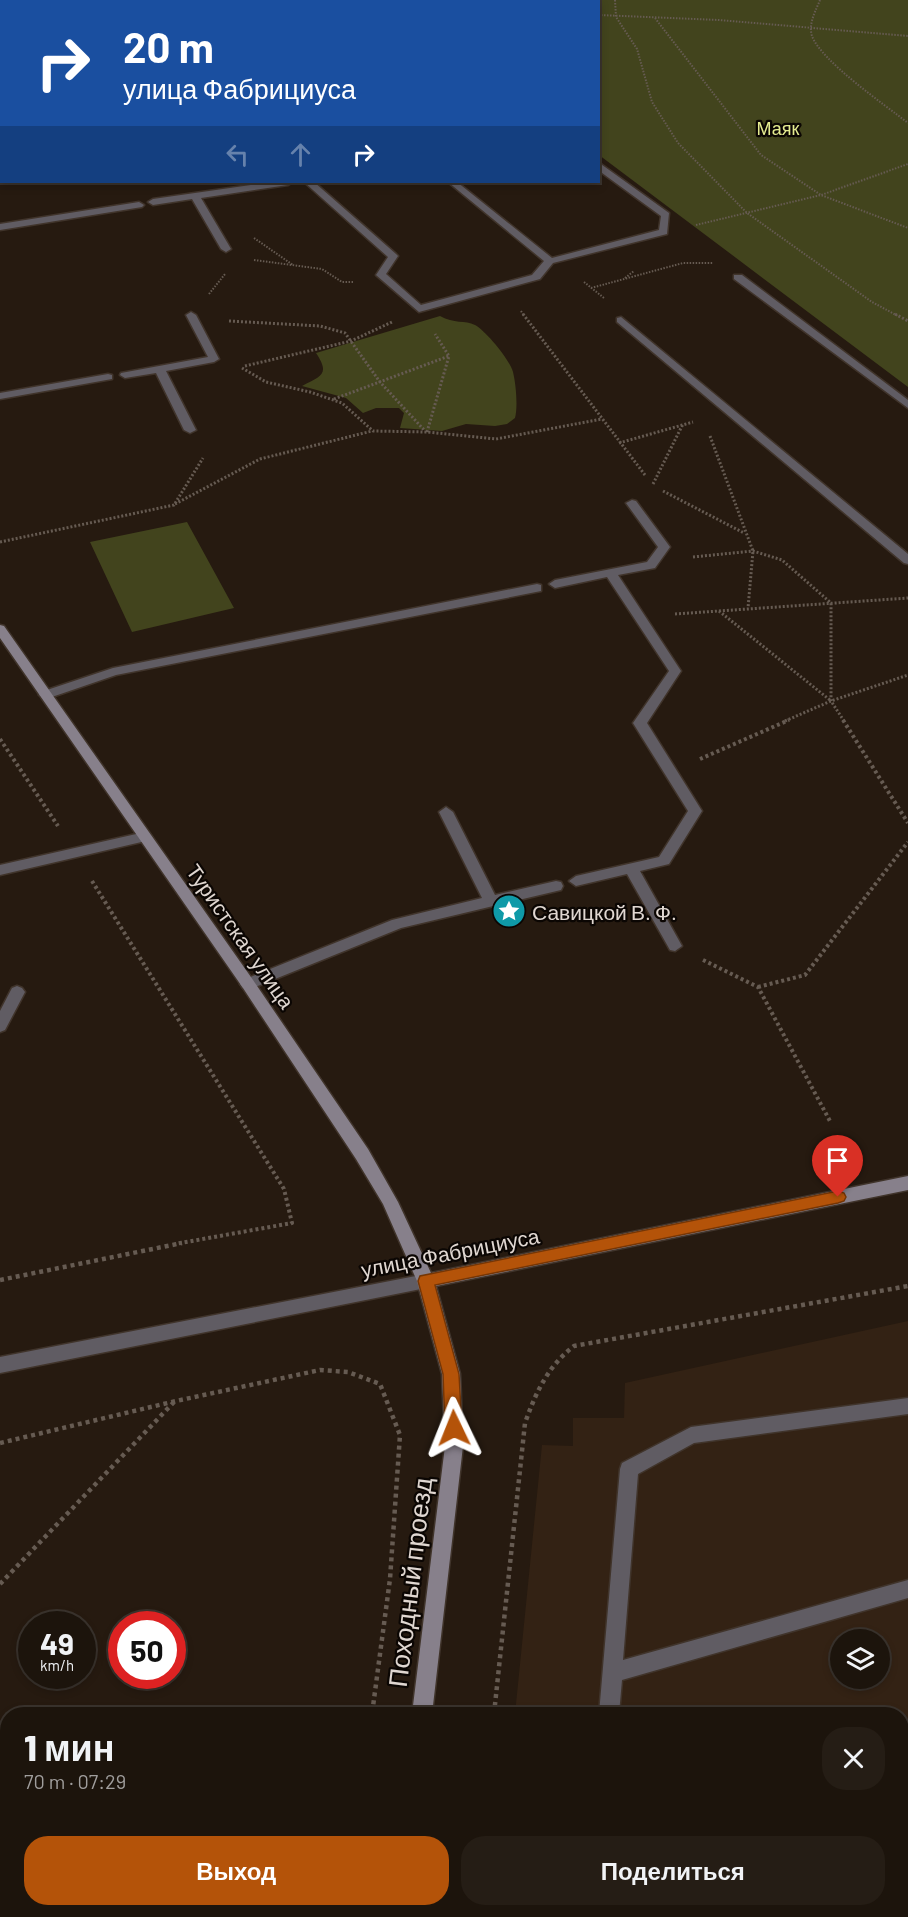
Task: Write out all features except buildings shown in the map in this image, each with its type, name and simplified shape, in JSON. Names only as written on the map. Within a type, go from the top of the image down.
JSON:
[{"type":"main road","name":"Туристская улица","points":[[0,629],[248,984],[362,1154],[390,1202],[426,1281]]},
{"type":"main road","name":"улица Фабрициуса","points":[[426,1281],[908,1183]]},
{"type":"main road","name":"Походный проезд","points":[[423,1707],[454,1446],[451,1374],[426,1281]]},
{"type":"street","points":[[310,183],[393,256],[381,275],[419,309],[536,277],[550,261],[664,231],[666,215],[600,166]]},
{"type":"street","points":[[153,202],[251,184],[270,183]]},
{"type":"street","points":[[453,183],[550,261]]},
{"type":"street","points":[[195,196],[228,253]]},
{"type":"street","points":[[0,226],[139,205]]},
{"type":"street","points":[[738,277],[908,405]]},
{"type":"street","points":[[125,375],[214,359],[192,318]]},
{"type":"street","points":[[621,320],[908,560]]},
{"type":"street","points":[[159,368],[190,430]]},
{"type":"street","points":[[0,396],[108,377]]},
{"type":"street","points":[[555,584],[651,565],[664,547],[632,503]]},
{"type":"street","points":[[576,881],[664,861],[695,811],[640,723],[675,671],[610,573]]},
{"type":"street","points":[[45,695],[113,672],[537,588]]},
{"type":"street","points":[[446,812],[491,901]]},
{"type":"street","points":[[0,870],[145,837]]},
{"type":"street","points":[[631,869],[675,946]]},
{"type":"street","points":[[248,984],[397,924],[556,886]]},
{"type":"street","points":[[0,1026],[17,992]]},
{"type":"street","name":"улица Фабрициуса","points":[[0,1365],[426,1281]]},
{"type":"street","points":[[610,1707],[629,1469],[692,1435],[908,1406]]},
{"type":"street","points":[[613,1672],[908,1589]]},
{"type":"path","points":[[615,0],[616,17],[637,49],[652,102],[678,144],[747,213],[872,302],[908,321]]},
{"type":"path","points":[[820,0],[810,28],[812,38],[825,54],[908,123]]},
{"type":"path","points":[[600,15],[715,20],[874,35],[908,36]]},
{"type":"path","points":[[655,18],[761,155],[821,195],[908,228]]},
{"type":"path","points":[[700,224],[821,195],[908,164]]},
{"type":"path","points":[[192,318],[225,275],[228,253],[322,269],[342,282],[389,282]]},
{"type":"path","points":[[591,288],[683,263],[720,263],[738,277]]},
{"type":"path","points":[[496,288],[513,301],[653,486],[745,534]]},
{"type":"path","points":[[373,431],[342,403],[310,392],[266,382],[241,367],[351,341],[419,309]]},
{"type":"path","points":[[192,318],[320,326],[345,333],[380,382],[427,432]]},
{"type":"path","points":[[427,432],[449,356],[432,329]]},
{"type":"path","points":[[333,399],[449,356]]},
{"type":"path","points":[[619,443],[729,411]]},
{"type":"path","points":[[703,418],[753,551],[748,608]]},
{"type":"path","points":[[0,542],[174,505],[260,459],[373,431],[427,432],[496,439],[602,419]]},
{"type":"path","points":[[632,503],[653,486],[683,424]]},
{"type":"path","points":[[174,505],[204,458],[190,430]]},
{"type":"path","points":[[653,562],[753,551],[782,560],[831,603],[831,701]]},
{"type":"path","points":[[639,617],[908,598]]},
{"type":"path","points":[[718,611],[831,701],[908,822]]},
{"type":"path","points":[[670,772],[831,701],[908,675]]},
{"type":"path","points":[[0,739],[76,854],[284,1189],[292,1223],[243,1230],[0,1280]]},
{"type":"path","points":[[758,987],[805,975],[908,842]]},
{"type":"path","points":[[675,946],[758,987],[831,1123]]},
{"type":"path","points":[[495,1707],[525,1423],[537,1387],[558,1357],[574,1346],[908,1286]]},
{"type":"path","points":[[0,1443],[176,1401],[320,1370],[348,1372],[380,1384],[400,1435],[390,1579],[373,1707]]},
{"type":"path","points":[[0,1584],[176,1401]]},
{"type":"shaded area","points":[[908,1321],[908,1707],[516,1707],[542,1445],[573,1446],[573,1418],[624,1418],[625,1383]]},
{"type":"green space","name":"Маяк","points":[[600,0],[908,0],[908,387],[600,156]]},
{"type":"green space","points":[[440,316],[475,325],[503,353],[513,372],[516,389],[515,418],[507,424],[495,426],[466,424],[442,431],[400,428],[404,413],[399,408],[376,408],[363,413],[346,398],[302,386],[322,374],[323,366],[316,353]]},
{"type":"green space","points":[[187,522],[234,608],[132,632],[90,542]]},
{"type":"place","name":"Савицкой В. Ф.","points":[[509,911]]},
{"type":"route","points":[[454,1428],[451,1374],[426,1281],[838,1197]]}]
